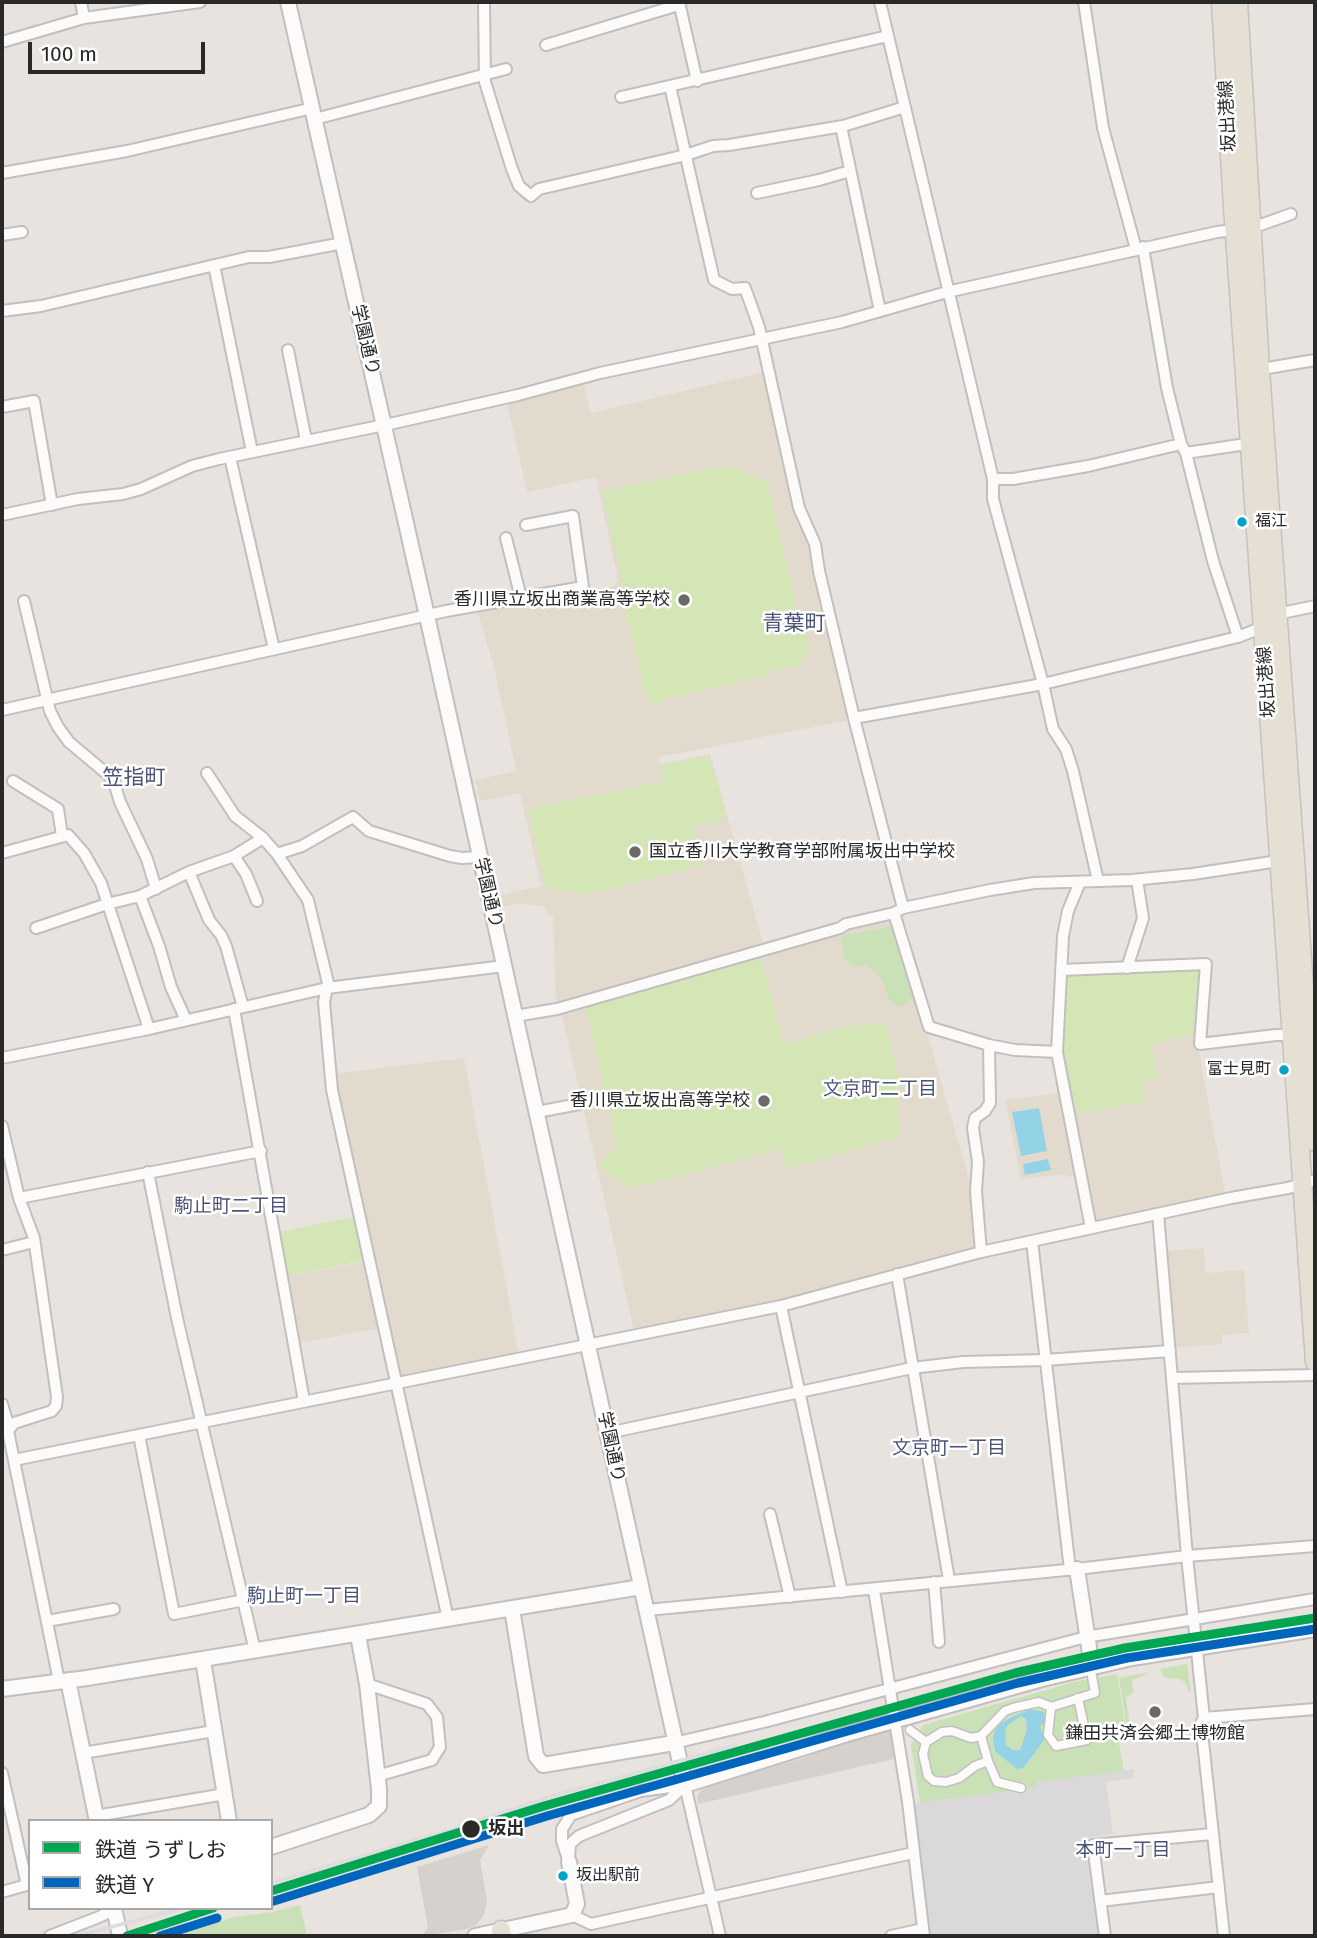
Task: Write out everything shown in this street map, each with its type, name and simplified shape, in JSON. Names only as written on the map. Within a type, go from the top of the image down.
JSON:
[{"type":"main road","name":"坂出港線","points":[[1221,2],[1243,229],[1258,443],[1263,627],[1315,1142]]},
{"type":"main road","name":"坂出港線","points":[[1238,2],[1243,229]]},
{"type":"main road","name":"坂出港線","points":[[1258,443],[1278,614],[1287,859],[1309,981],[1305,1035],[1315,1362]]},
{"type":"street","points":[[81,2],[84,18]]},
{"type":"street","points":[[2,42],[84,18],[200,2]]},
{"type":"street","name":"学園通り","points":[[288,2],[428,616],[685,1785]]},
{"type":"street","points":[[484,2],[485,74],[512,169],[519,186],[531,196],[539,189],[686,155],[713,146],[841,126],[905,107]]},
{"type":"street","points":[[546,45],[680,2],[697,81]]},
{"type":"street","points":[[880,2],[993,479],[993,499],[1043,684],[1052,729],[1066,749],[1073,771],[1098,881]]},
{"type":"street","points":[[1084,2],[1103,128],[1139,248],[1167,388],[1183,449],[1213,561],[1238,637]]},
{"type":"street","points":[[621,97],[888,36]]},
{"type":"street","points":[[2,173],[314,113],[506,69]]},
{"type":"street","points":[[670,86],[714,280],[733,289],[745,288],[762,339],[793,487],[815,544],[819,571],[899,911],[929,1027],[989,1045],[1015,1050],[1056,1052]]},
{"type":"street","points":[[841,126],[880,311]]},
{"type":"street","points":[[757,193],[850,171]]},
{"type":"street","points":[[2,515],[141,489],[192,466],[518,395],[600,373],[842,322],[947,292],[1139,248],[1243,229],[1291,214]]},
{"type":"street","points":[[2,235],[22,232]]},
{"type":"street","points":[[2,311],[41,306],[249,257],[270,257],[343,243]]},
{"type":"street","points":[[215,265],[252,452]]},
{"type":"street","points":[[288,351],[306,440]]},
{"type":"street","points":[[1253,370],[1315,360]]},
{"type":"street","points":[[2,407],[34,401],[52,505]]},
{"type":"street","points":[[993,479],[1013,479],[1183,449],[1258,443]]},
{"type":"street","points":[[230,457],[274,649]]},
{"type":"street","points":[[2,710],[428,616],[583,587],[573,516],[526,526]]},
{"type":"street","points":[[506,538],[521,598]]},
{"type":"street","points":[[24,601],[47,700],[58,727],[69,742],[113,779],[156,888]]},
{"type":"street","points":[[854,718],[1043,684],[1238,637],[1263,627],[1278,614],[1315,606]]},
{"type":"street","points":[[207,774],[235,816],[277,854],[308,900],[327,988],[324,1002],[332,1090],[448,1619]]},
{"type":"street","points":[[13,781],[58,809],[62,836]]},
{"type":"street","points":[[277,854],[302,846],[353,817],[369,831],[450,856],[480,857]]},
{"type":"street","points":[[2,853],[68,835],[84,853],[101,883],[149,1029]]},
{"type":"street","points":[[36,928],[140,896],[189,872],[234,856],[262,838]]},
{"type":"street","points":[[234,856],[246,874],[257,901]]},
{"type":"street","points":[[515,1016],[557,1009],[840,928],[846,924],[1034,883],[1137,880],[1287,859]]},
{"type":"street","points":[[189,872],[209,920],[226,946],[239,1008],[304,1401]]},
{"type":"street","points":[[1127,968],[1143,918],[1137,880]]},
{"type":"street","points":[[1080,882],[1068,911],[1063,936],[1056,1052],[1091,1228]]},
{"type":"street","points":[[140,896],[171,986],[186,1020]]},
{"type":"street","points":[[1060,970],[1206,964],[1200,1044],[1276,1035],[1305,1035]]},
{"type":"street","points":[[2,1058],[149,1029],[327,988],[504,966]]},
{"type":"street","points":[[981,1252],[976,1191],[978,1162],[973,1128],[975,1118],[985,1111],[990,1103],[989,1045]]},
{"type":"street","points":[[537,1112],[579,1104]]},
{"type":"street","points":[[2,1126],[19,1198],[34,1242],[57,1396],[56,1406],[52,1411],[18,1421],[9,1428]]},
{"type":"street","points":[[19,1198],[261,1151]]},
{"type":"street","points":[[148,1172],[177,1318],[255,1651]]},
{"type":"street","points":[[9,1455],[139,1435],[780,1306],[981,1252],[1309,1182]]},
{"type":"street","points":[[1158,1214],[1187,1556],[1204,1718],[1201,1723],[1224,1936]]},
{"type":"street","points":[[926,1742],[942,1732],[952,1731],[971,1738],[981,1736],[1013,1707],[1039,1702],[1051,1707],[1095,1693],[1074,1569],[1045,1360],[1032,1241]]},
{"type":"street","points":[[2,1250],[34,1242]]},
{"type":"street","points":[[897,1274],[949,1580]]},
{"type":"street","points":[[780,1306],[842,1592]]},
{"type":"street","points":[[608,1433],[912,1368],[963,1362],[1045,1360],[1170,1351]]},
{"type":"street","points":[[1172,1378],[1315,1376]]},
{"type":"street","points":[[2,1404],[9,1428],[9,1455],[47,1621],[83,1753],[96,1819],[225,1794]]},
{"type":"street","points":[[139,1435],[174,1614],[244,1600]]},
{"type":"street","points":[[770,1514],[790,1597]]},
{"type":"street","points":[[647,1610],[874,1590],[1187,1556],[1315,1546]]},
{"type":"street","points":[[934,1582],[939,1642]]},
{"type":"street","points":[[2,1689],[202,1660],[641,1587]]},
{"type":"street","points":[[874,1590],[896,1720],[923,1933],[891,1936]]},
{"type":"street","points":[[512,1609],[536,1756],[543,1765],[727,1732],[1086,1637],[1315,1599]]},
{"type":"street","points":[[47,1621],[114,1609]]},
{"type":"street","points":[[572,1915],[577,1904],[562,1841],[562,1829],[571,1815],[641,1791],[685,1785],[896,1720],[1196,1647],[1315,1629]]},
{"type":"street","points":[[273,1846],[375,1811],[380,1801],[367,1684],[358,1635]]},
{"type":"street","points":[[202,1660],[229,1819]]},
{"type":"street","points":[[367,1684],[427,1704],[437,1717],[440,1747],[432,1760],[377,1776]]},
{"type":"street","points":[[1051,1707],[1048,1735],[1056,1746],[1087,1740],[1078,1698]]},
{"type":"street","points":[[1204,1718],[1315,1709]]},
{"type":"street","points":[[910,1730],[926,1742]]},
{"type":"street","points":[[83,1753],[214,1731]]},
{"type":"street","points":[[981,1736],[997,1782],[1021,1788]]},
{"type":"street","points":[[926,1742],[924,1764],[928,1776],[934,1782],[958,1778],[988,1761]]},
{"type":"street","points":[[2,1773],[28,1885],[2,1892]]},
{"type":"street","points":[[569,1862],[570,1844],[579,1836],[641,1813],[672,1798],[685,1785]]},
{"type":"street","points":[[685,1785],[720,1936]]},
{"type":"street","points":[[1105,1936],[1093,1845],[1212,1834]]},
{"type":"street","points":[[475,1936],[502,1933],[572,1915],[591,1924],[913,1853]]},
{"type":"street","points":[[1100,1901],[1219,1887]]},
{"type":"street","points":[[50,1936],[111,1910]]},
{"type":"street","points":[[115,1910],[120,1936]]},
{"type":"shaded area","name":"香川県立坂出商業高等学校","points":[[764,372],[792,502],[801,528],[811,545],[850,720],[659,757],[660,764],[710,754],[763,943],[761,946],[556,1005],[553,916],[548,916],[545,906],[519,904],[501,907],[499,895],[541,886],[520,793],[480,801],[475,780],[516,771],[494,667],[478,613],[613,587],[618,580],[596,477],[527,492],[507,403],[583,382],[591,413]]},
{"type":"shaded area","name":"香川県立坂出高等学校","points":[[892,920],[895,922],[972,1189],[977,1245],[778,1301],[634,1330],[561,1011],[829,934]]},
{"type":"shaded area","points":[[1200,968],[1198,1046],[1225,1193],[1096,1221],[1093,1218],[1084,1174],[1021,1179],[1005,1100],[1068,1092]]},
{"type":"shaded area","points":[[464,1058],[519,1355],[403,1377],[396,1365],[332,1074]]},
{"type":"shaded area","points":[[1204,1248],[1206,1273],[1244,1270],[1249,1333],[1222,1335],[1222,1344],[1174,1348],[1167,1251]]},
{"type":"shaded area","points":[[367,1261],[381,1328],[300,1343],[286,1277]]},
{"type":"shaded area","points":[[884,1730],[892,1733],[898,1758],[698,1804],[697,1796],[701,1790],[726,1779],[801,1759],[851,1739]]},
{"type":"shaded area","points":[[1133,1769],[1134,1778],[1106,1782],[1113,1834],[1087,1838],[1100,1936],[927,1936],[912,1804],[1035,1788],[1035,1782]]},
{"type":"shaded area","points":[[489,1845],[480,1860],[487,1900],[484,1915],[476,1925],[467,1929],[422,1936],[428,1928],[417,1867]]},
{"type":"green space","points":[[716,467],[740,468],[768,484],[801,627],[806,630],[811,652],[802,655],[804,664],[767,672],[768,676],[668,698],[657,704],[647,698],[620,590],[622,581],[602,492]]},
{"type":"green space","points":[[709,756],[727,818],[692,828],[703,865],[589,894],[546,889],[528,809],[664,781],[661,766]]},
{"type":"green space","points":[[892,926],[914,999],[900,1007],[889,1000],[881,977],[867,966],[853,967],[845,959],[840,936]]},
{"type":"green space","points":[[760,954],[783,1040],[788,1044],[856,1023],[858,1028],[884,1021],[901,1084],[898,1090],[899,1137],[786,1169],[780,1149],[632,1188],[603,1171],[601,1160],[618,1148],[585,1004]]},
{"type":"green space","points":[[1203,970],[1199,1033],[1151,1044],[1157,1078],[1142,1081],[1145,1101],[1072,1115],[1060,1051],[1064,976],[1067,973]]},
{"type":"green space","points":[[358,1216],[366,1260],[288,1276],[279,1232]]},
{"type":"green space","points":[[1187,1664],[1189,1692],[1185,1682],[1165,1678],[1160,1669]]},
{"type":"green space","points":[[1148,1672],[1132,1680],[1134,1692],[1126,1697],[1129,1721],[1126,1723],[1119,1678]]},
{"type":"green space","points":[[1117,1674],[1128,1741],[1119,1743],[1124,1771],[1036,1782],[1036,1788],[920,1803],[911,1745],[923,1725],[1078,1681]]},
{"type":"green space","points":[[300,1905],[307,1936],[172,1936],[234,1917]]},
{"type":"water","points":[[1039,1108],[1047,1151],[1021,1156],[1012,1112]]},
{"type":"water","points":[[1048,1159],[1051,1170],[1025,1175],[1023,1164]]},
{"type":"water","points":[[1030,1709],[1044,1712],[1045,1722],[1040,1726],[1045,1739],[1023,1768],[1017,1769],[995,1751],[993,1737],[997,1727]],"holes":[[[1021,1716],[1026,1719],[1027,1730],[1020,1750],[1013,1750],[1006,1745],[1005,1731],[1008,1725]]]},
{"type":"railway","points":[[273,1882],[542,1799],[736,1745]]},
{"type":"railway","points":[[77,1936],[176,1910]]},
{"type":"rail line","name":"うずしお","points":[[273,1890],[544,1806],[1015,1673],[1125,1648],[1315,1618]]},
{"type":"rail line","name":"Y","points":[[274,1901],[547,1816],[1018,1683],[1127,1658],[1315,1629]]},
{"type":"rail line","name":"うずしお","points":[[127,1936],[207,1910]]},
{"type":"rail line","name":"Y","points":[[160,1936],[217,1918]]},
{"type":"place","name":"福江","points":[[1242,522]]},
{"type":"place","name":"香川県立坂出商業高等学校","points":[[684,600]]},
{"type":"place","name":"国立香川大学教育学部附属坂出中学校","points":[[635,852]]},
{"type":"place","name":"富士見町","points":[[1284,1070]]},
{"type":"place","name":"香川県立坂出高等学校","points":[[764,1101]]},
{"type":"place","name":"鎌田共済会郷土博物館","points":[[1155,1712]]},
{"type":"place","name":"坂出","points":[[471,1829]]},
{"type":"place","name":"坂出駅前","points":[[563,1876]]},
{"type":"district","name":"青葉町","points":[[794,624]]},
{"type":"district","name":"笠指町","points":[[134,778]]},
{"type":"district","name":"文京町二丁目","points":[[880,1090]]},
{"type":"district","name":"駒止町二丁目","points":[[231,1207]]},
{"type":"district","name":"文京町一丁目","points":[[949,1449]]},
{"type":"district","name":"駒止町一丁目","points":[[304,1597]]},
{"type":"district","name":"本町一丁目","points":[[1123,1851]]}]
